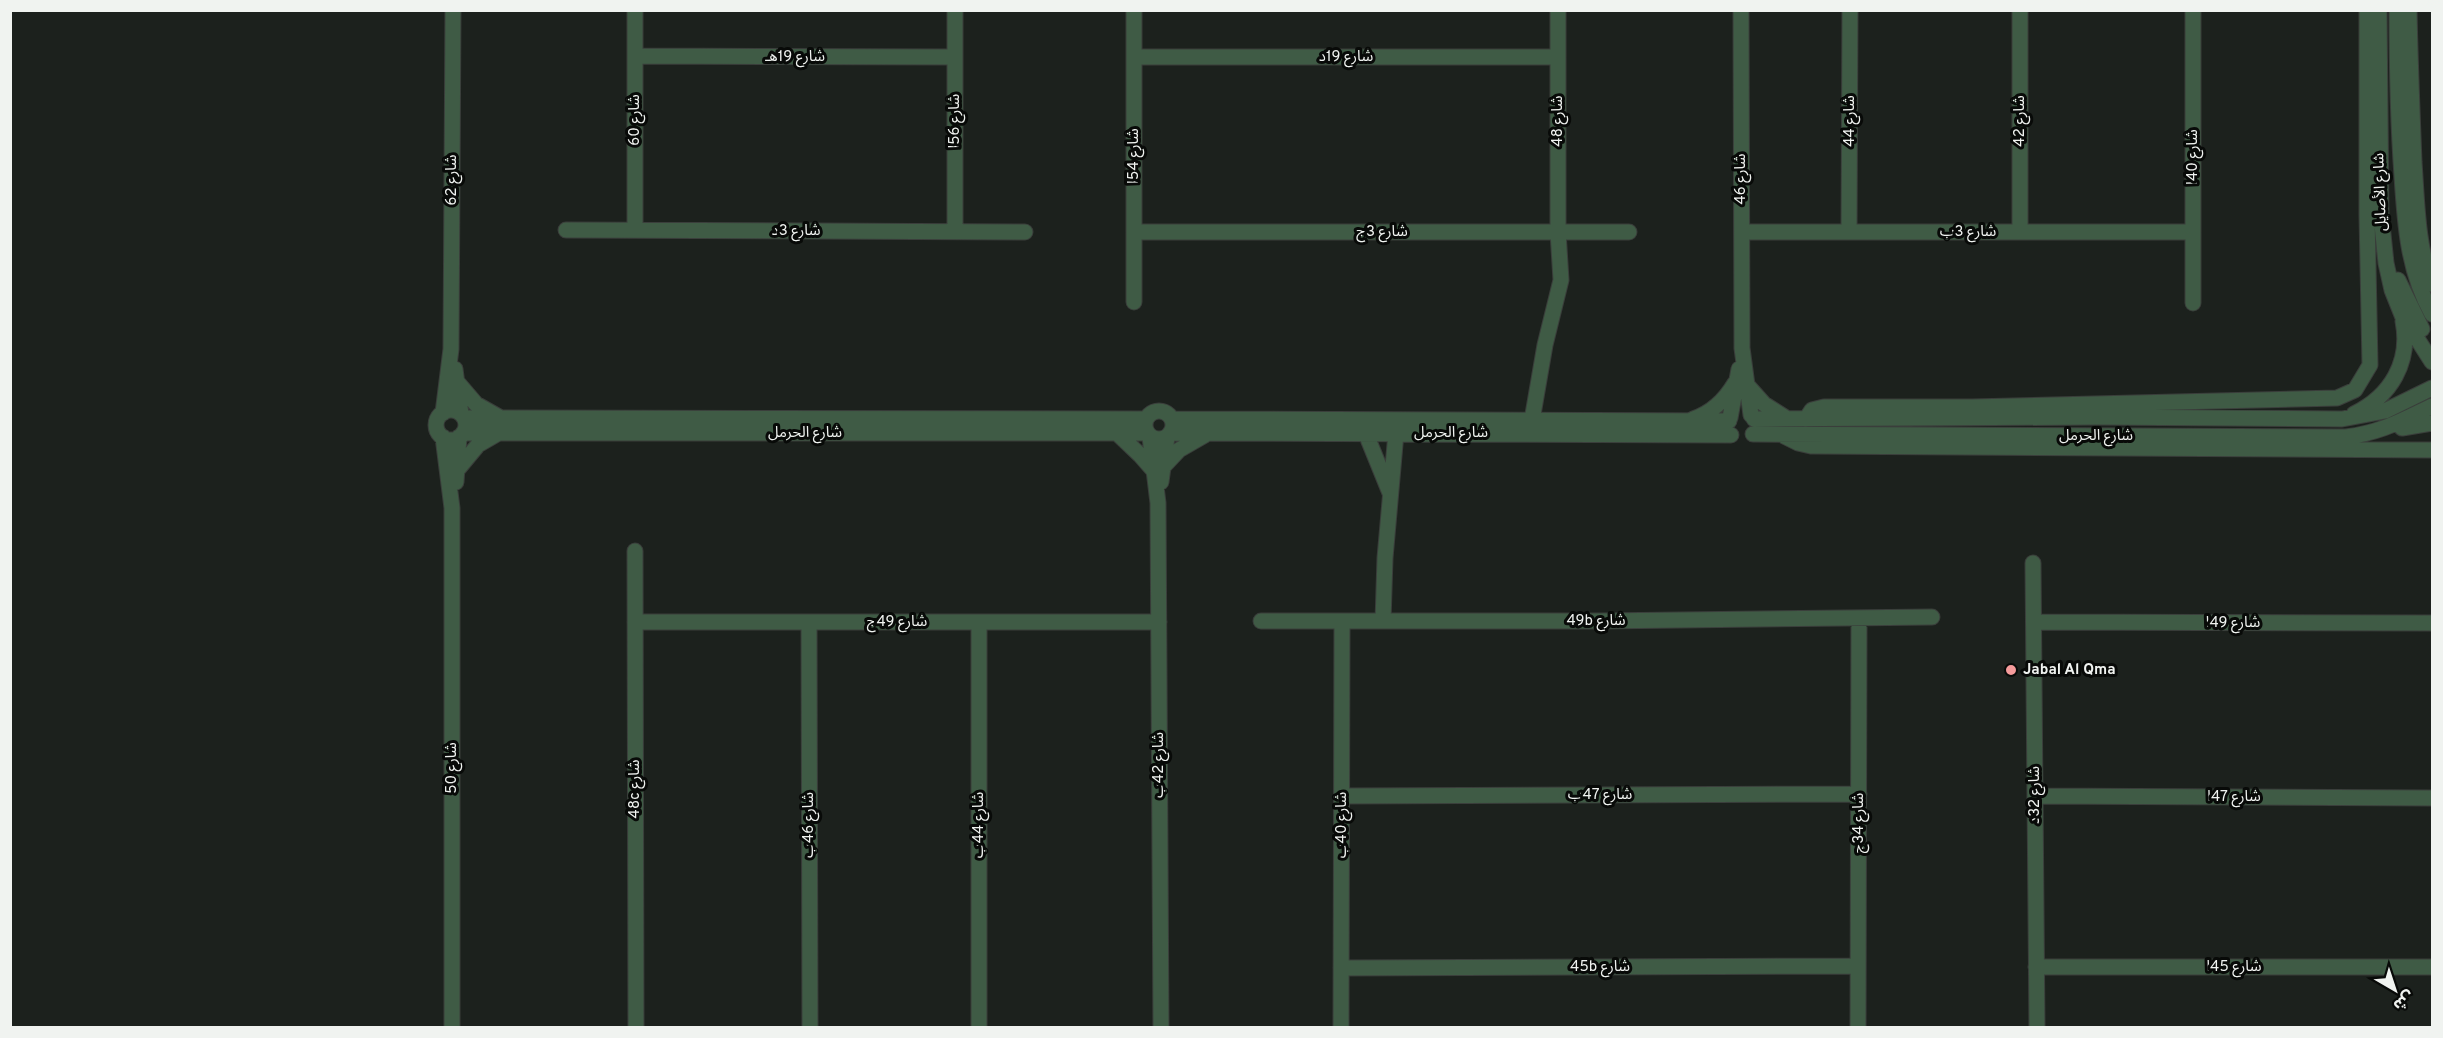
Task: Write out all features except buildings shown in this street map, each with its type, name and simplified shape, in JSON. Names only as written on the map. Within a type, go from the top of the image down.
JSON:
[{"type":"street","name":"شارع 62","points":[[442,413],[451,348],[453,10]]},
{"type":"street","name":"شارع 60","points":[[635,10],[635,230]]},
{"type":"street","name":"شارع 56ا","points":[[955,10],[955,232]]},
{"type":"street","name":"شارع 54ا","points":[[1134,10],[1134,303]]},
{"type":"street","name":"شارع 48","points":[[1532,420],[1545,345],[1561,280],[1558,232],[1558,10]]},
{"type":"street","name":"شارع 46","points":[[1741,10],[1742,380],[1753,422]]},
{"type":"street","name":"شارع 44","points":[[1849,232],[1850,10]]},
{"type":"street","name":"شارع 42","points":[[2020,10],[2020,232]]},
{"type":"street","name":"شارع 40ا","points":[[2193,10],[2193,303]]},
{"type":"street","points":[[1806,419],[1812,410],[1824,407],[2337,398],[2349,394],[2359,385],[2370,365],[2367,10]]},
{"type":"street","name":"شارع الأصايل","points":[[2379,10],[2381,214],[2386,263],[2392,290],[2402,315],[2433,362]]},
{"type":"street","name":"شارع الأصايل","points":[[2397,10],[2398,108],[2409,181],[2409,249],[2421,289],[2433,314]]},
{"type":"street","points":[[2409,10],[2409,181],[2422,246],[2433,284]]},
{"type":"street","name":"شارع 19هـ","points":[[635,56],[955,57]]},
{"type":"street","name":"شارع 19د","points":[[1134,57],[1558,57]]},
{"type":"street","name":"شارع 3د","points":[[566,230],[1025,232]]},
{"type":"street","name":"شارع 3ج","points":[[1134,232],[1629,232]]},
{"type":"street","name":"شارع 3ب","points":[[1742,232],[2193,232]]},
{"type":"street","points":[[2386,263],[2398,280],[2413,314],[2433,345]]},
{"type":"street","points":[[2342,419],[2373,402],[2384,393],[2398,375],[2405,341],[2402,315]]},
{"type":"street","name":"شارع 62","points":[[451,348],[462,426]]},
{"type":"street","name":"شارع 46","points":[[1730,425],[1742,380]]},
{"type":"street","points":[[1689,420],[1707,413],[1742,380],[1764,404],[1788,419]]},
{"type":"street","points":[[457,382],[476,404],[502,418]]},
{"type":"street","name":"شارع الحرمل","points":[[1753,422],[1788,419],[2098,417],[2342,419],[2385,411],[2433,388]]},
{"type":"street","points":[[2079,404],[2098,417]]},
{"type":"street","name":"شارع الحرمل","points":[[1753,422],[1781,434],[2328,437],[2381,430],[2410,419],[2433,406]]},
{"type":"street","points":[[450,410],[462,426],[452,440],[443,437],[436,423],[442,413],[450,410]]},
{"type":"street","points":[[1159,411],[1168,414],[1170,430],[1158,439],[1147,430],[1152,412],[1159,411]]},
{"type":"street","points":[[1738,412],[1753,422],[1741,440],[1730,425],[1738,412]]},
{"type":"street","name":"شارع الحرمل","points":[[462,426],[502,418],[1147,430]]},
{"type":"street","name":"شارع الحرمل","points":[[1170,430],[1532,420],[1689,420],[1730,425]]},
{"type":"street","points":[[2381,430],[2433,423]]},
{"type":"street","name":"شارع الحرمل","points":[[1170,430],[1210,434],[1366,434],[1730,425]]},
{"type":"street","name":"شارع الحرمل","points":[[462,426],[498,433],[1117,433],[1147,430]]},
{"type":"street","name":"شارع 50","points":[[452,508],[462,426]]},
{"type":"street","name":"شارع 42ب","points":[[1147,430],[1158,469],[1161,1028]]},
{"type":"street","name":"شارع 42ب","points":[[1158,469],[1170,430]]},
{"type":"street","points":[[457,472],[469,453],[498,433]]},
{"type":"street","points":[[1117,433],[1158,469],[1189,443],[1210,434]]},
{"type":"street","points":[[1383,621],[1385,558],[1396,433]]},
{"type":"street","points":[[1366,434],[1392,495]]},
{"type":"street","points":[[1781,434],[1792,441],[1811,446],[2433,450]]},
{"type":"street","name":"شارع 50","points":[[443,437],[452,508],[452,1028]]},
{"type":"street","name":"48c شارع","points":[[635,551],[636,1028]]},
{"type":"street","name":"شارع 32د","points":[[2033,563],[2037,1028]]},
{"type":"street","name":"49b شارع","points":[[1261,621],[1932,617]]},
{"type":"street","name":"شارع 34ج","points":[[1858,1028],[1859,618]]},
{"type":"street","name":"شارع 49ج","points":[[636,622],[1159,622]]},
{"type":"street","name":"شارع 46ب","points":[[809,622],[810,1028]]},
{"type":"street","name":"شارع 44ب","points":[[979,622],[979,1028]]},
{"type":"street","name":"شارع 40ب","points":[[1341,1028],[1342,622]]},
{"type":"street","name":"شارع 49ا","points":[[2034,622],[2433,623]]},
{"type":"street","name":"شارع 47ب","points":[[1342,796],[1859,794]]},
{"type":"street","name":"شارع 47ا","points":[[2035,796],[2433,798]]},
{"type":"street","name":"45b شارع","points":[[1341,968],[1858,966]]},
{"type":"street","name":"شارع 45ا","points":[[2036,967],[2433,967]]},
{"type":"place","name":"Jabal Al Qma","points":[[2011,670]]}]
